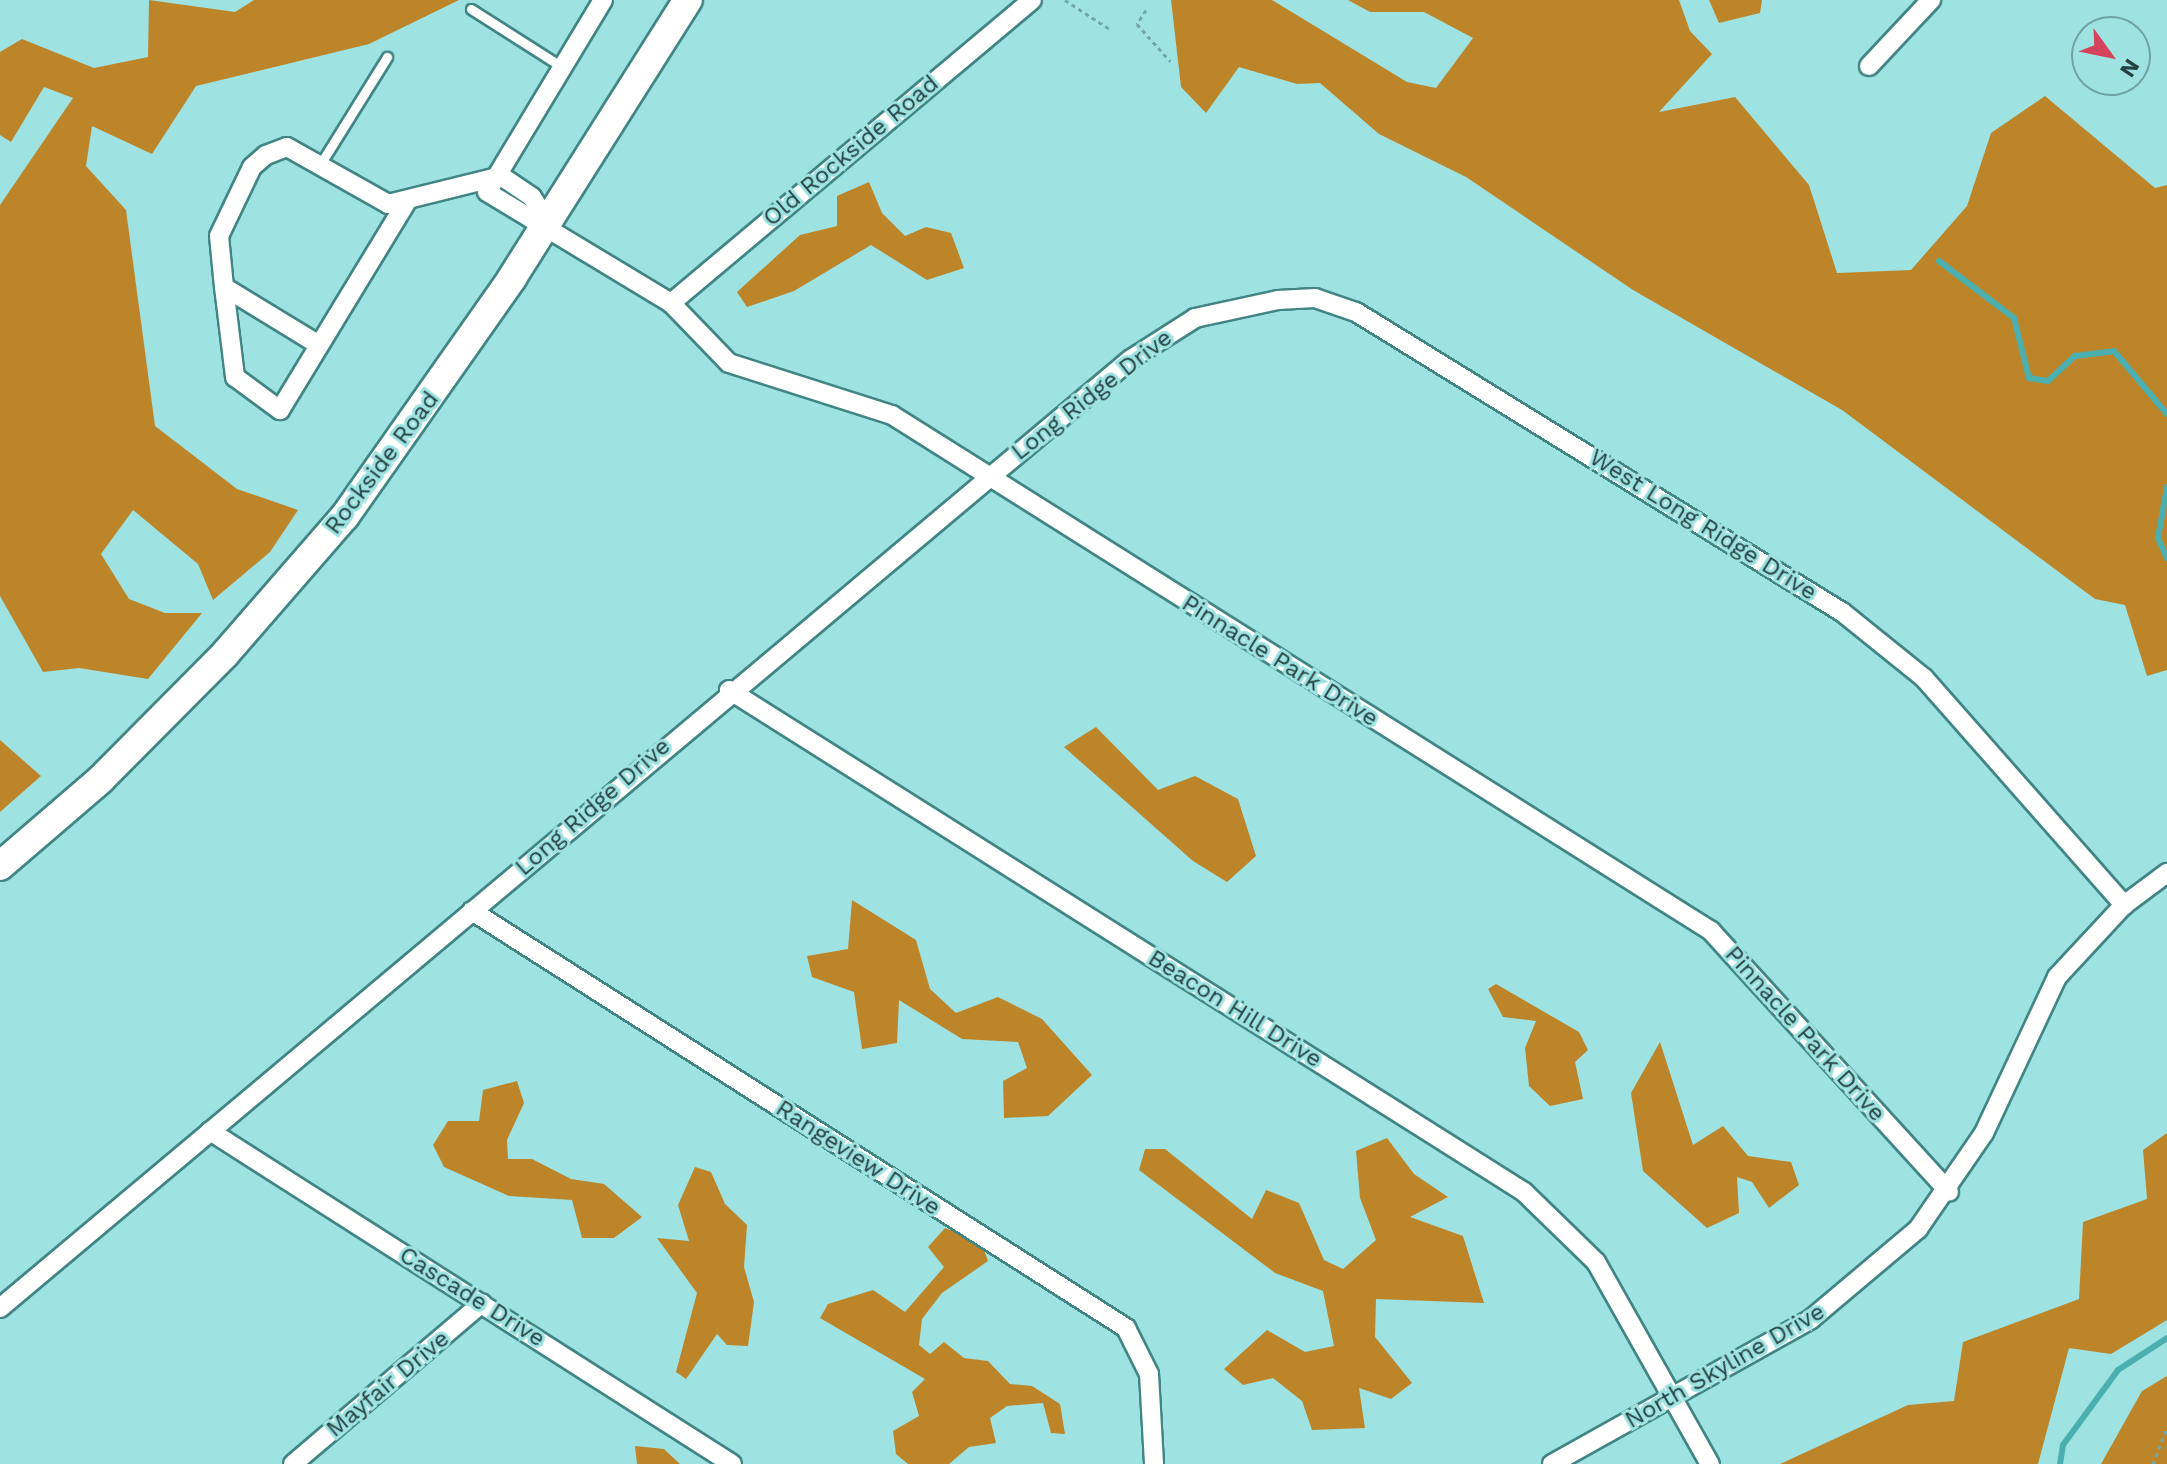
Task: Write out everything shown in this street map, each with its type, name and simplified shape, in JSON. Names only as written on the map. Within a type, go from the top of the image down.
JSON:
[{"type":"main road","name":"Rockside Road","points":[[0,866],[101,779],[225,654],[335,528],[548,223],[688,0]]},
{"type":"street","points":[[406,203],[280,410],[235,377],[219,236],[252,167],[287,147],[321,163],[388,204],[406,203],[490,178],[603,0]]},
{"type":"street","name":"Old Rockside Road","points":[[671,303],[1032,0]]},
{"type":"street","points":[[1869,66],[1931,0]]},
{"type":"street","name":"Pinnacle Park Drive","points":[[490,178],[487,192],[520,217],[548,223],[671,303],[729,363],[892,415],[1711,931],[1949,1192]]},
{"type":"street","points":[[224,287],[319,345]]},
{"type":"street","name":"West Long Ridge Drive","points":[[1195,318],[1315,298],[1356,312],[1842,612],[1924,678],[2124,905]]},
{"type":"street","name":"Long Ridge Drive","points":[[0,1308],[729,690],[1131,359],[1195,318]]},
{"type":"street","name":"Beacon Hill Drive","points":[[729,690],[1524,1192],[1596,1262],[1675,1396],[1710,1464]]},
{"type":"street","name":"North Skyline Drive","points":[[1552,1464],[1811,1319],[1887,1258],[1949,1192],[2057,977],[2124,905],[2167,873]]},
{"type":"street","name":"Rangeview Drive","points":[[472,911],[1126,1328],[1149,1374],[1154,1464]]},
{"type":"street","name":"Cascade Drive","points":[[210,1131],[732,1464]]},
{"type":"street","name":"Mayfair Drive","points":[[293,1464],[482,1303]]},
{"type":"lane","points":[[471,9],[562,67]]},
{"type":"lane","points":[[321,163],[387,57]]},
{"type":"path","points":[[1065,0],[1111,30]]},
{"type":"path","points":[[1146,10],[1137,24],[1170,61]]},
{"type":"path","points":[[2153,1464],[2167,1427]]},
{"type":"shaded area","points":[[149,0],[235,12],[254,0],[459,0],[369,44],[196,86],[152,154],[92,126],[86,166],[126,210],[155,426],[237,489],[298,510],[270,552],[213,600],[198,564],[133,510],[101,554],[129,599],[165,613],[202,613],[148,679],[79,668],[43,672],[0,596],[0,205],[73,98],[44,87],[11,142],[0,135],[0,52],[22,39],[94,68],[148,57]]},
{"type":"shaded area","points":[[1171,0],[1272,0],[1407,82],[1436,88],[1473,38],[1424,12],[1370,12],[1348,0],[1679,0],[1690,31],[1712,54],[1659,112],[1735,97],[1809,185],[1837,273],[1911,270],[1967,206],[1991,133],[2045,96],[2155,188],[2167,185],[2167,670],[2147,676],[2125,605],[2095,599],[1842,410],[1633,290],[1466,177],[1379,134],[1320,83],[1297,84],[1239,67],[1206,113],[1181,87]]},
{"type":"shaded area","points":[[1709,0],[1762,0],[1760,13],[1719,23]]},
{"type":"shaded area","points":[[869,182],[882,213],[905,236],[926,227],[951,233],[964,268],[927,280],[871,245],[794,291],[747,307],[737,292],[800,235],[837,226],[837,196]]},
{"type":"shaded area","points":[[1096,727],[1158,790],[1195,776],[1238,799],[1256,856],[1227,882],[1193,861],[1064,747]]},
{"type":"shaded area","points":[[0,740],[41,776],[0,812]]},
{"type":"shaded area","points":[[852,900],[916,940],[930,989],[956,1013],[998,997],[1042,1019],[1092,1075],[1048,1116],[1004,1118],[1003,1081],[1027,1068],[1018,1042],[962,1039],[899,1000],[897,1043],[862,1049],[854,992],[812,977],[807,956],[848,949]]},
{"type":"shaded area","points":[[1496,984],[1579,1032],[1588,1050],[1575,1062],[1583,1099],[1550,1106],[1529,1086],[1525,1048],[1536,1021],[1503,1017],[1488,989]]},
{"type":"shaded area","points":[[1660,1042],[1693,1145],[1723,1126],[1748,1156],[1791,1162],[1799,1185],[1769,1208],[1752,1182],[1737,1177],[1739,1213],[1707,1228],[1643,1171],[1631,1093]]},
{"type":"shaded area","points":[[517,1081],[524,1103],[507,1140],[508,1159],[532,1159],[571,1179],[604,1184],[642,1217],[614,1238],[582,1238],[572,1200],[509,1196],[444,1167],[433,1145],[448,1121],[479,1121],[483,1090]]},
{"type":"shaded area","points":[[2167,1133],[2167,1320],[2111,1354],[2069,1348],[2038,1464],[1780,1464],[1908,1405],[1954,1401],[1963,1342],[2079,1299],[2083,1222],[2147,1199],[2143,1150]]},
{"type":"shaded area","points":[[1387,1138],[1414,1174],[1448,1197],[1410,1217],[1463,1236],[1484,1303],[1376,1299],[1375,1337],[1412,1383],[1391,1399],[1359,1388],[1365,1428],[1312,1430],[1302,1401],[1273,1378],[1243,1385],[1224,1369],[1267,1330],[1305,1352],[1334,1346],[1323,1291],[1275,1273],[1139,1170],[1145,1149],[1165,1149],[1252,1219],[1266,1190],[1299,1203],[1324,1260],[1343,1269],[1376,1240],[1360,1198],[1356,1151]]},
{"type":"shaded area","points":[[695,1167],[711,1172],[725,1204],[747,1225],[744,1267],[754,1302],[748,1346],[727,1345],[717,1334],[686,1379],[676,1372],[697,1293],[657,1238],[689,1241],[678,1205]]},
{"type":"shaded area","points":[[945,1228],[981,1242],[988,1261],[942,1293],[922,1319],[919,1345],[930,1354],[944,1342],[964,1358],[988,1361],[1010,1384],[1032,1386],[1060,1404],[1065,1434],[1051,1433],[1043,1403],[1007,1406],[990,1418],[996,1443],[969,1447],[949,1464],[908,1464],[896,1454],[893,1431],[919,1416],[912,1392],[925,1379],[820,1318],[828,1304],[873,1290],[905,1312],[944,1267],[928,1247]]},
{"type":"shaded area","points":[[2167,1376],[2167,1464],[2101,1464],[2142,1391]]},
{"type":"shaded area","points":[[635,1446],[664,1449],[680,1464],[637,1464]]},
{"type":"waterway","points":[[1939,261],[2014,318],[2029,378],[2048,381],[2075,356],[2114,351],[2167,414]]},
{"type":"waterway","points":[[2167,487],[2158,538],[2167,558]]},
{"type":"waterway","points":[[2060,1464],[2063,1445],[2118,1370],[2167,1338]]}]
